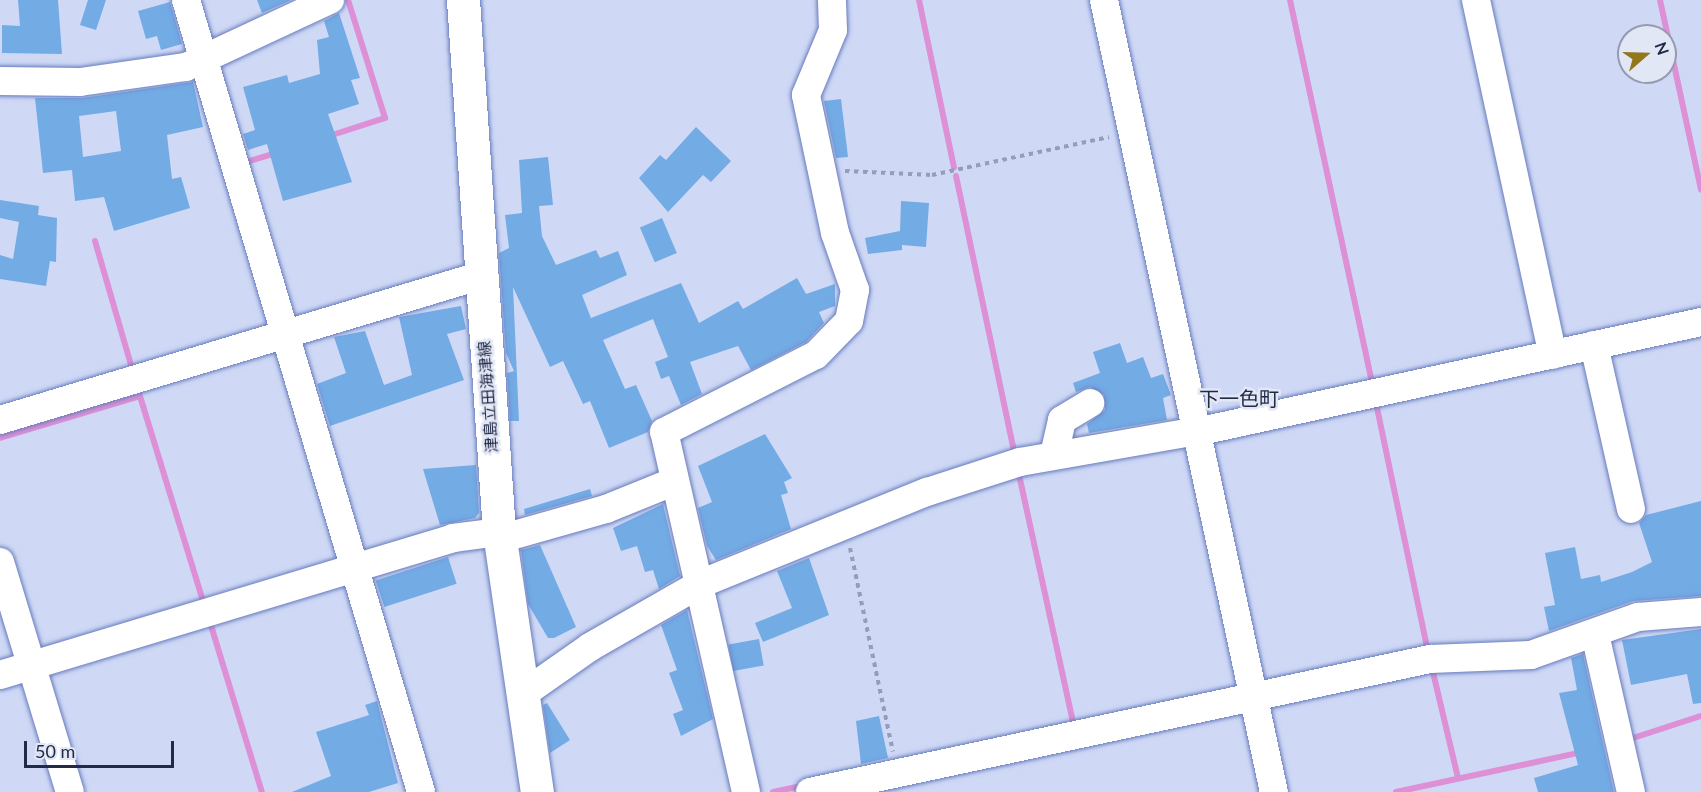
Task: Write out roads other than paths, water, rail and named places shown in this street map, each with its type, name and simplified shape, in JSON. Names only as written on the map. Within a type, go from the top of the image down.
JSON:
[{"type":"main road","name":"津島立田海津線","points":[[463,0],[479,276],[499,535],[537,792]]},
{"type":"street","points":[[186,0],[201,62],[281,334],[420,792]]},
{"type":"street","points":[[0,81],[80,82],[201,62],[330,0]]},
{"type":"street","points":[[746,792],[664,432],[816,355],[849,321],[855,290],[820,170],[806,94],[833,30],[832,0]]},
{"type":"street","points":[[1104,0],[1274,792]]},
{"type":"street","points":[[1476,0],[1553,355]]},
{"type":"street","points":[[0,420],[479,276]]},
{"type":"street","points":[[523,694],[590,647],[700,584],[937,489],[1054,455],[1197,429],[1701,322]]},
{"type":"street","points":[[1594,345],[1631,509]]},
{"type":"street","points":[[1054,455],[1062,420],[1090,403]]},
{"type":"street","points":[[0,675],[453,538],[499,535],[606,509],[675,481]]},
{"type":"street","points":[[0,562],[70,792]]},
{"type":"street","points":[[810,792],[897,771],[1254,698],[1430,659],[1522,657],[1595,634],[1638,617],[1701,612]]},
{"type":"street","points":[[1595,634],[1631,792]]},
{"type":"waterway","points":[[329,136],[385,118],[348,0]]},
{"type":"waterway","points":[[919,0],[954,167]]},
{"type":"waterway","points":[[1290,0],[1372,384]]},
{"type":"waterway","points":[[1660,0],[1701,190]]},
{"type":"waterway","points":[[243,163],[276,153]]},
{"type":"waterway","points":[[956,176],[1015,456]]},
{"type":"waterway","points":[[95,241],[132,368]]},
{"type":"waterway","points":[[139,393],[204,604]]},
{"type":"waterway","points":[[0,438],[140,396]]},
{"type":"waterway","points":[[1376,403],[1428,652]]},
{"type":"waterway","points":[[1018,470],[1074,727]]},
{"type":"waterway","points":[[209,619],[262,792]]},
{"type":"waterway","points":[[1432,668],[1458,778]]},
{"type":"waterway","points":[[1627,740],[1701,716]]},
{"type":"waterway","points":[[1396,792],[1582,752]]},
{"type":"waterway","points":[[773,792],[805,785]]},
{"type":"district","name":"下一色町","points":[[1239,398]]}]
